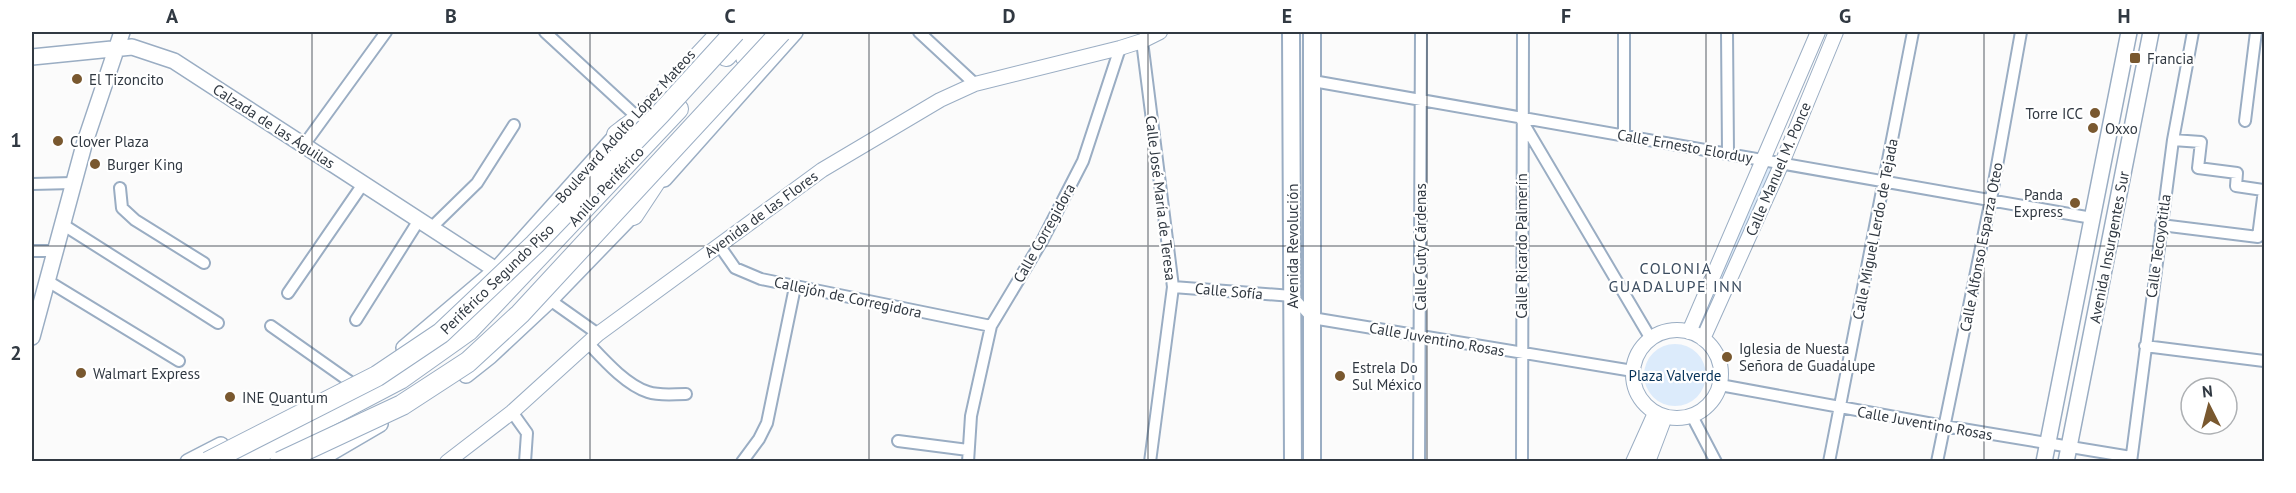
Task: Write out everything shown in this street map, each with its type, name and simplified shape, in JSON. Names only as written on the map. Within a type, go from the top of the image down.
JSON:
[{"type":"highway","points":[[617,135],[722,32]]},
{"type":"highway","name":"Periférico Segundo Piso","points":[[208,462],[376,376],[441,333],[536,244],[735,32]]},
{"type":"highway","name":"Anillo Periférico","points":[[242,462],[416,370],[469,330],[630,161],[747,32]]},
{"type":"highway","name":"Anillo Periférico","points":[[266,462],[406,393],[477,345],[768,32]]},
{"type":"highway","points":[[280,462],[402,405],[468,362],[520,314],[781,32]]},
{"type":"highway","points":[[633,214],[716,90]]},
{"type":"highway","points":[[357,402],[372,369]]},
{"type":"main road","points":[[32,337],[54,250],[122,32]]},
{"type":"main road","name":"Boulevard Adolfo López Mateos","points":[[636,118],[710,32]]},
{"type":"main road","points":[[315,462],[468,373],[550,300],[633,214],[795,32]]},
{"type":"main road","name":"Avenida Revolución","points":[[1291,32],[1293,462]]},
{"type":"main road","name":"Avenida Revolución","points":[[1312,32],[1312,462]]},
{"type":"main road","name":"Avenida Insurgentes Sur","points":[[2044,462],[2128,32]]},
{"type":"main road","name":"Avenida Insurgentes Sur","points":[[2068,454],[2151,32]]},
{"type":"main road","name":"Calzada de las Águilas","points":[[32,57],[132,46],[174,61],[496,270]]},
{"type":"main road","name":"Boulevard Adolfo López Mateos","points":[[188,462],[372,369],[414,341],[496,270],[617,135]]},
{"type":"street","points":[[304,146],[386,32]]},
{"type":"street","points":[[545,32],[636,118]]},
{"type":"street","points":[[919,32],[975,84]]},
{"type":"street","points":[[1120,48],[1125,32]]},
{"type":"street","points":[[1120,48],[1139,36],[1160,32]]},
{"type":"street","name":"Calle Guty Cárdenas","points":[[1419,462],[1421,32]]},
{"type":"street","name":"Calle Ricardo Palmerín","points":[[1522,32],[1520,117],[1522,462]]},
{"type":"street","points":[[1624,32],[1624,135]]},
{"type":"street","points":[[1728,32],[1728,153]]},
{"type":"street","name":"Calle Manuel M. Ponce","points":[[1689,332],[1818,32]]},
{"type":"street","name":"Calle Manuel M. Ponce","points":[[1703,339],[1782,163],[1836,32]]},
{"type":"street","name":"Calle Miguel Lerdo de Tejada","points":[[1829,462],[1886,181],[1913,32]]},
{"type":"street","name":"Calle Alfonso Esparza Oteo","points":[[1937,462],[1991,199],[2021,32]]},
{"type":"street","name":"Calle Tecoyotitla","points":[[2131,459],[2173,140],[2193,32]]},
{"type":"street","points":[[2245,121],[2256,32]]},
{"type":"street","name":"Calle José María de Teresa","points":[[1139,36],[1173,287],[1150,462]]},
{"type":"street","name":"Avenida de las Flores","points":[[447,462],[512,412],[593,339],[822,170],[940,100],[975,84],[1120,48]]},
{"type":"street","name":"Calle Corregidora","points":[[968,456],[970,416],[990,326],[1042,241],[1083,161],[1120,48]]},
{"type":"street","name":"Calle Ernesto Elorduy","points":[[1313,81],[2092,218]]},
{"type":"street","points":[[1520,117],[1651,339]]},
{"type":"street","points":[[356,320],[425,224],[477,183],[514,125]]},
{"type":"street","points":[[2161,225],[2258,237],[2264,190],[2236,186],[2237,173],[2198,168],[2201,142],[2173,140]]},
{"type":"street","points":[[32,184],[74,183]]},
{"type":"street","points":[[288,293],[363,184]]},
{"type":"street","points":[[120,188],[122,208],[135,220],[204,263]]},
{"type":"street","points":[[62,224],[218,323]]},
{"type":"street","name":"Callejón de Corregidora","points":[[719,245],[735,268],[762,279],[990,326]]},
{"type":"street","points":[[32,251],[54,250]]},
{"type":"street","points":[[46,280],[179,361]]},
{"type":"street","points":[[741,462],[759,439],[767,423],[795,287]]},
{"type":"street","name":"Calle Sofía","points":[[1173,287],[1292,296]]},
{"type":"street","points":[[1292,296],[1312,318]]},
{"type":"street","points":[[550,300],[593,339],[634,385],[645,392],[659,395],[686,394]]},
{"type":"street","name":"Calle Juventino Rosas","points":[[1312,318],[1633,371]]},
{"type":"street","points":[[271,326],[349,381]]},
{"type":"street","points":[[1667,331],[1689,332],[1703,339],[1718,356],[1721,370],[1720,385],[1710,405],[1692,416],[1660,415],[1643,403],[1635,391],[1633,371],[1637,355],[1651,339],[1667,331]]},
{"type":"street","points":[[2145,346],[2265,361]]},
{"type":"street","name":"Calle Juventino Rosas","points":[[1720,385],[2048,444],[2068,454],[2131,459]]},
{"type":"street","points":[[512,412],[526,433],[525,462]]},
{"type":"street","points":[[1633,462],[1660,415]]},
{"type":"street","points":[[1648,462],[1660,415]]},
{"type":"street","points":[[1692,416],[1716,462]]},
{"type":"street","points":[[898,441],[968,456]]},
{"type":"green space","points":[[1768,168],[1775,169],[1703,326],[1699,325]]},
{"type":"green space","name":"Plaza Valverde","points":[[1669,344],[1681,344],[1697,353],[1704,363],[1706,375],[1704,387],[1697,397],[1681,406],[1669,406],[1658,401],[1649,392],[1644,381],[1644,369],[1649,358],[1658,349]]},
{"type":"place","name":"Francia","points":[[2135,58]]},
{"type":"place","name":"El Tizoncito","points":[[77,79]]},
{"type":"place","name":"Torre ICC","points":[[2095,113]]},
{"type":"place","name":"Oxxo","points":[[2093,128]]},
{"type":"place","name":"Clover Plaza","points":[[58,141]]},
{"type":"place","name":"Burger King","points":[[95,164]]},
{"type":"place","name":"Panda Express","points":[[2075,203]]},
{"type":"place","name":"Iglesia de Nuesta Señora de Guadalupe","points":[[1727,357]]},
{"type":"place","name":"Walmart Express","points":[[81,373]]},
{"type":"place","name":"Estrela Do Sul México","points":[[1340,376]]},
{"type":"place","name":"INE Quantum","points":[[230,397]]},
{"type":"district","name":"COLONIA GUADALUPE INN","points":[[1676,277]]}]
